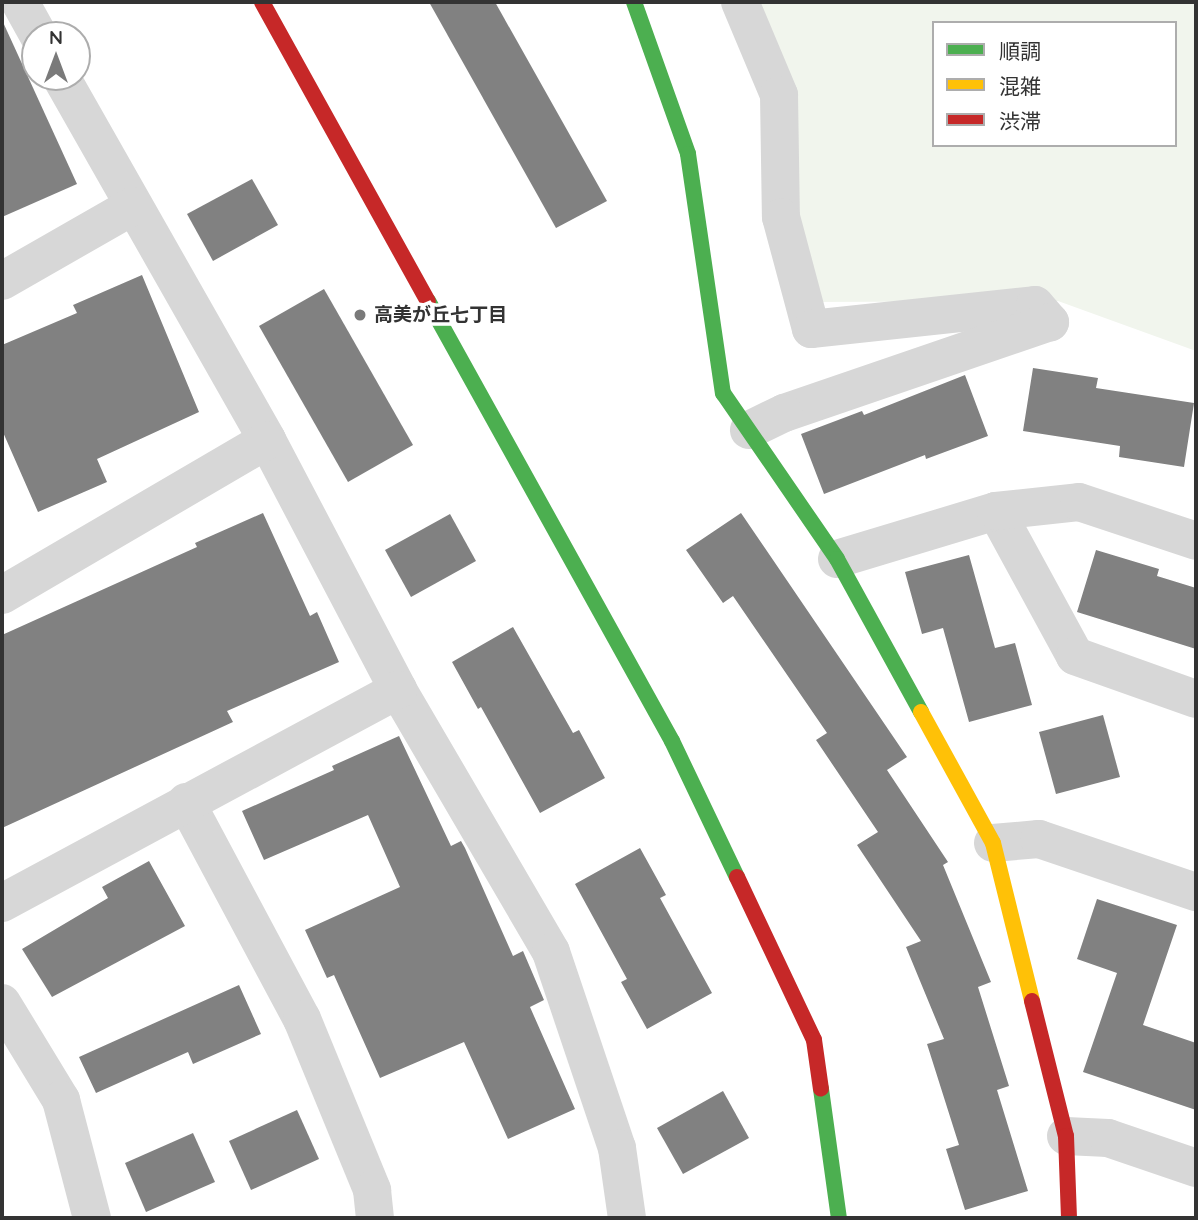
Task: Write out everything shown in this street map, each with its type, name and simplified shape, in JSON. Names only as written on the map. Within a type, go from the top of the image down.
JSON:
[{"type":"street","points":[[20,2],[30,21]]},
{"type":"street","points":[[262,2],[672,741],[814,1040],[839,1218]]},
{"type":"street","points":[[634,2],[688,154],[723,393],[837,559],[993,843],[1066,1136],[1069,1218]]},
{"type":"street","points":[[740,2],[779,95],[781,218],[811,329],[1034,305],[1049,322],[784,413],[749,430]]},
{"type":"street","points":[[69,91],[267,440],[397,690],[551,952],[617,1149],[627,1218]]},
{"type":"street","points":[[2,281],[133,206]]},
{"type":"street","points":[[2,595],[267,440]]},
{"type":"street","points":[[837,559],[996,511],[1079,502],[1196,541]]},
{"type":"street","points":[[996,511],[1075,656],[1196,699]]},
{"type":"street","points":[[2,903],[397,690]]},
{"type":"street","points":[[186,802],[302,1019],[372,1190],[374,1218]]},
{"type":"street","points":[[993,843],[1039,839],[1196,892]]},
{"type":"street","points":[[2,1003],[61,1100],[92,1218]]},
{"type":"street","points":[[1066,1136],[1108,1138],[1196,1168]]},
{"type":"shaded area","points":[[730,2],[1196,2],[1196,351],[1058,301],[805,302],[768,96]]},
{"type":"building","points":[[429,2],[495,2],[607,201],[556,228]]},
{"type":"building","points":[[2,20],[21,62],[21,91],[34,91],[77,184],[2,217]]},
{"type":"building","points":[[252,179],[278,225],[213,261],[187,214]]},
{"type":"building","points":[[142,275],[199,412],[97,459],[107,482],[38,512],[2,430],[2,345],[77,313],[73,305]]},
{"type":"building","points":[[324,289],[413,445],[348,482],[259,326]]},
{"type":"building","points":[[1033,368],[1098,378],[1096,388],[1194,403],[1184,467],[1119,457],[1120,446],[1023,431]]},
{"type":"building","points":[[965,375],[988,436],[926,459],[925,455],[824,494],[801,434],[862,411],[864,415]]},
{"type":"building","points":[[263,513],[310,616],[317,612],[339,662],[227,711],[233,722],[2,828],[2,635],[197,547],[195,543]]},
{"type":"building","points":[[741,513],[907,757],[887,770],[948,862],[943,865],[991,982],[978,987],[1009,1086],[997,1090],[1028,1191],[965,1210],[946,1149],[959,1145],[927,1044],[944,1039],[906,947],[921,941],[857,845],[878,832],[816,740],[827,733],[733,596],[723,603],[686,550]]},
{"type":"building","points":[[450,514],[476,561],[411,597],[385,550]]},
{"type":"building","points":[[1096,550],[1159,569],[1157,576],[1196,588],[1196,649],[1077,612]]},
{"type":"building","points":[[969,555],[995,648],[1015,643],[1032,705],[969,722],[943,628],[922,634],[905,572]]},
{"type":"building","points":[[513,627],[573,733],[579,730],[605,778],[540,813],[481,707],[478,709],[452,662]]},
{"type":"building","points":[[1103,715],[1120,777],[1056,794],[1039,732]]},
{"type":"building","points":[[399,736],[451,846],[461,841],[465,848],[513,956],[523,951],[544,1000],[530,1007],[575,1109],[508,1139],[464,1042],[380,1078],[334,975],[327,978],[305,930],[400,887],[368,815],[264,860],[242,811],[334,770],[332,766]]},
{"type":"building","points":[[640,848],[666,895],[660,898],[712,993],[647,1029],[621,982],[627,979],[575,884]]},
{"type":"building","points":[[149,861],[185,926],[52,997],[22,949],[108,898],[102,887]]},
{"type":"building","points":[[1097,899],[1177,925],[1143,1025],[1196,1043],[1196,1110],[1083,1072],[1117,973],[1077,959]]},
{"type":"building","points":[[239,985],[261,1034],[193,1064],[188,1052],[96,1093],[79,1057]]},
{"type":"building","points":[[723,1091],[749,1138],[683,1174],[657,1128]]},
{"type":"building","points":[[297,1110],[319,1159],[251,1190],[229,1141]]},
{"type":"building","points":[[193,1133],[215,1182],[146,1212],[125,1163]]},
{"type":"traffic: fast","points":[[634,2],[688,154],[723,393],[837,559],[921,712]]},
{"type":"traffic: fast","points":[[428,301],[672,741],[737,877]]},
{"type":"traffic: fast","points":[[821,1089],[839,1218]]},
{"type":"traffic: slow","points":[[921,712],[993,843],[1032,1001]]},
{"type":"traffic: jam","points":[[262,2],[428,301]]},
{"type":"traffic: jam","points":[[737,877],[814,1040],[821,1089]]},
{"type":"traffic: jam","points":[[1032,1001],[1066,1136],[1069,1218]]},
{"type":"place","name":"高美が丘七丁目","points":[[360,315]]}]
